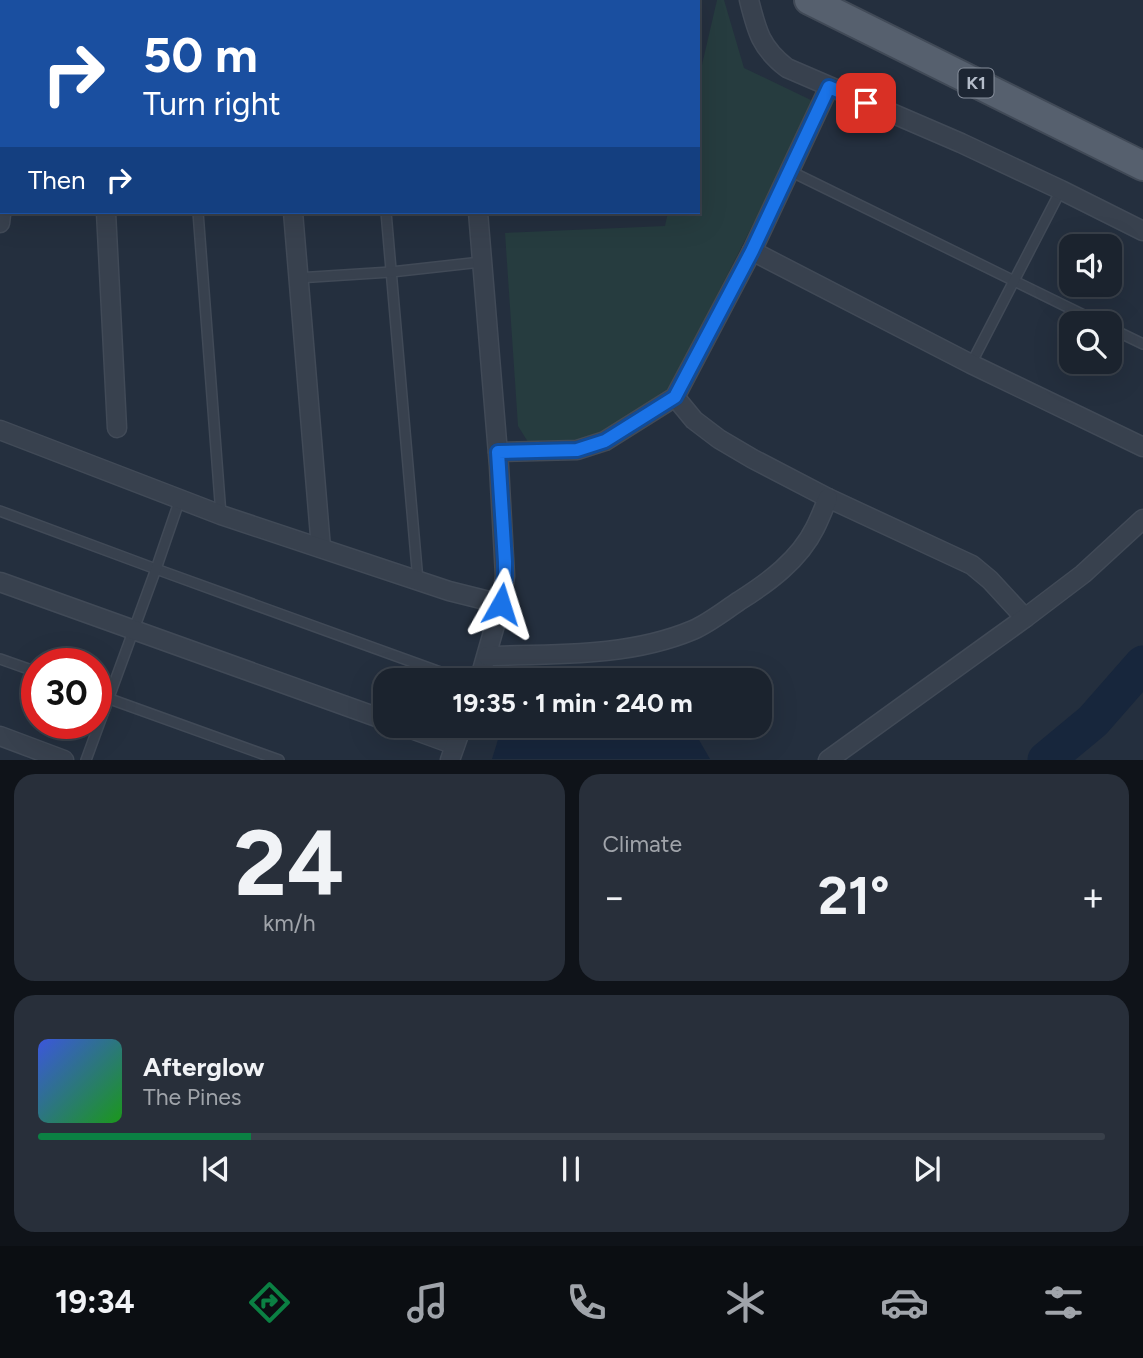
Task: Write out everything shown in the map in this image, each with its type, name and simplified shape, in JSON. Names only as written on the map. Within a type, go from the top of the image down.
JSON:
[{"type":"main road","name":"K1","points":[[808,0],[1143,166]]},
{"type":"street","points":[[749,0],[762,41],[774,58],[787,68],[961,143],[1143,231]]},
{"type":"street","points":[[498,452],[577,450],[605,441],[675,397],[752,251],[829,87]]},
{"type":"street","points":[[106,214],[117,428]]},
{"type":"street","points":[[293,214],[321,548]]},
{"type":"street","points":[[478,214],[498,452],[505,576],[501,604],[483,668]]},
{"type":"street","points":[[752,251],[971,364],[1143,447]]},
{"type":"street","points":[[675,397],[694,420],[719,439],[828,498],[972,565],[1026,618]]},
{"type":"street","points":[[0,430],[221,515],[471,598],[501,604]]},
{"type":"street","points":[[487,656],[570,654],[628,649],[664,641],[696,629],[747,597],[802,550],[828,498]]},
{"type":"street","points":[[828,760],[1026,618],[1083,573],[1143,519]]},
{"type":"street","points":[[0,582],[373,716]]},
{"type":"street","points":[[0,736],[64,760]]},
{"type":"street","points":[[426,738],[453,752]]},
{"type":"lane","points":[[789,171],[1076,311]]},
{"type":"lane","points":[[971,364],[1061,190]]},
{"type":"lane","points":[[198,214],[221,515]]},
{"type":"lane","points":[[386,214],[418,581]]},
{"type":"lane","points":[[297,278],[391,272],[481,262]]},
{"type":"lane","points":[[1122,334],[1143,344]]},
{"type":"lane","points":[[112,693],[180,499]]},
{"type":"lane","points":[[0,511],[430,668]]},
{"type":"lane","points":[[0,659],[21,666]]},
{"type":"lane","points":[[112,700],[279,760]]},
{"type":"lane","points":[[86,760],[94,739]]},
{"type":"green space","points":[[717,0],[724,0],[744,68],[815,102],[670,388],[586,443],[528,442],[518,426],[505,233],[665,226],[668,214],[700,214],[700,73]]},
{"type":"water","points":[[499,738],[698,738],[710,759],[492,759]]},
{"type":"waterway","points":[[1046,760],[1093,721],[1143,664]]},
{"type":"route","points":[[501,604],[505,562],[498,452],[577,450],[605,441],[675,397],[752,251],[829,87],[866,103]]}]
